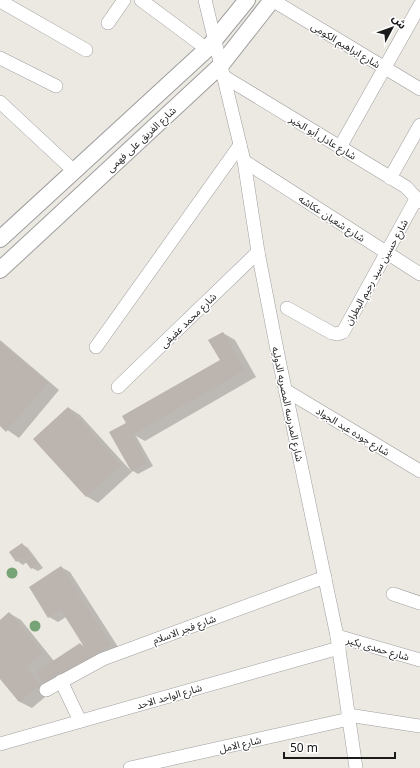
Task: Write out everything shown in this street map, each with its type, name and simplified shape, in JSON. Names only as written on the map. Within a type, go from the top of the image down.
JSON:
[{"type":"street","points":[[108,23],[124,0]]},
{"type":"street","points":[[141,0],[211,45]]},
{"type":"street","name":"شارع المدرسه المصريه الدوليه","points":[[205,0],[211,45],[222,70],[244,161],[258,252],[285,390],[338,642],[356,768]]},
{"type":"street","points":[[0,240],[211,45],[247,0]]},
{"type":"street","name":"شارع ابراهيم الكومى","points":[[272,0],[384,69],[420,89]]},
{"type":"street","name":"شارع الفريق على فهمى","points":[[0,270],[222,70],[272,0]]},
{"type":"street","points":[[0,1],[86,50]]},
{"type":"street","points":[[340,147],[420,5]]},
{"type":"street","points":[[0,58],[56,86]]},
{"type":"street","name":"شارع عادل أبو الخير","points":[[222,70],[409,190],[418,200]]},
{"type":"street","points":[[0,102],[74,171]]},
{"type":"street","points":[[390,178],[420,125]]},
{"type":"street","points":[[96,347],[240,145]]},
{"type":"street","name":"شارع شعبان عكاشه","points":[[244,161],[420,274]]},
{"type":"street","name":"شارع حسين سيد رحيم البطران","points":[[286,308],[332,333],[337,334],[342,332],[386,253],[418,200]]},
{"type":"street","name":"شارع محمد عفيفى","points":[[118,387],[258,252]]},
{"type":"street","name":"شارع جوده عبد الجواد","points":[[285,390],[420,471]]},
{"type":"street","name":"شارع فجر الاسلام","points":[[46,690],[103,659],[325,577]]},
{"type":"street","points":[[393,594],[420,602]]},
{"type":"street","name":"شارع حمدى بكير","points":[[338,642],[420,660]]},
{"type":"street","name":"شارع الواحد الاحد","points":[[0,744],[338,642]]},
{"type":"street","points":[[61,682],[80,721]]},
{"type":"street","points":[[349,717],[420,726]]},
{"type":"street","name":"شارع الامل","points":[[130,768],[349,717]]},
{"type":"building","points":[[223,332],[245,370],[132,435],[147,462],[131,471],[109,432],[126,423],[122,416],[220,360],[208,340]]},
{"type":"building","points":[[0,342],[48,383],[6,432],[0,426]]},
{"type":"building","points":[[68,407],[121,465],[86,497],[33,439]]},
{"type":"building","points":[[22,543],[38,564],[31,569],[22,557],[16,562],[9,552]]},
{"type":"building","points":[[61,566],[111,645],[91,658],[61,610],[48,618],[29,587]]},
{"type":"building","points":[[9,612],[43,653],[26,667],[40,685],[19,702],[0,679],[0,620]]},
{"type":"building","points":[[80,643],[90,658],[46,687],[36,672]]}]
